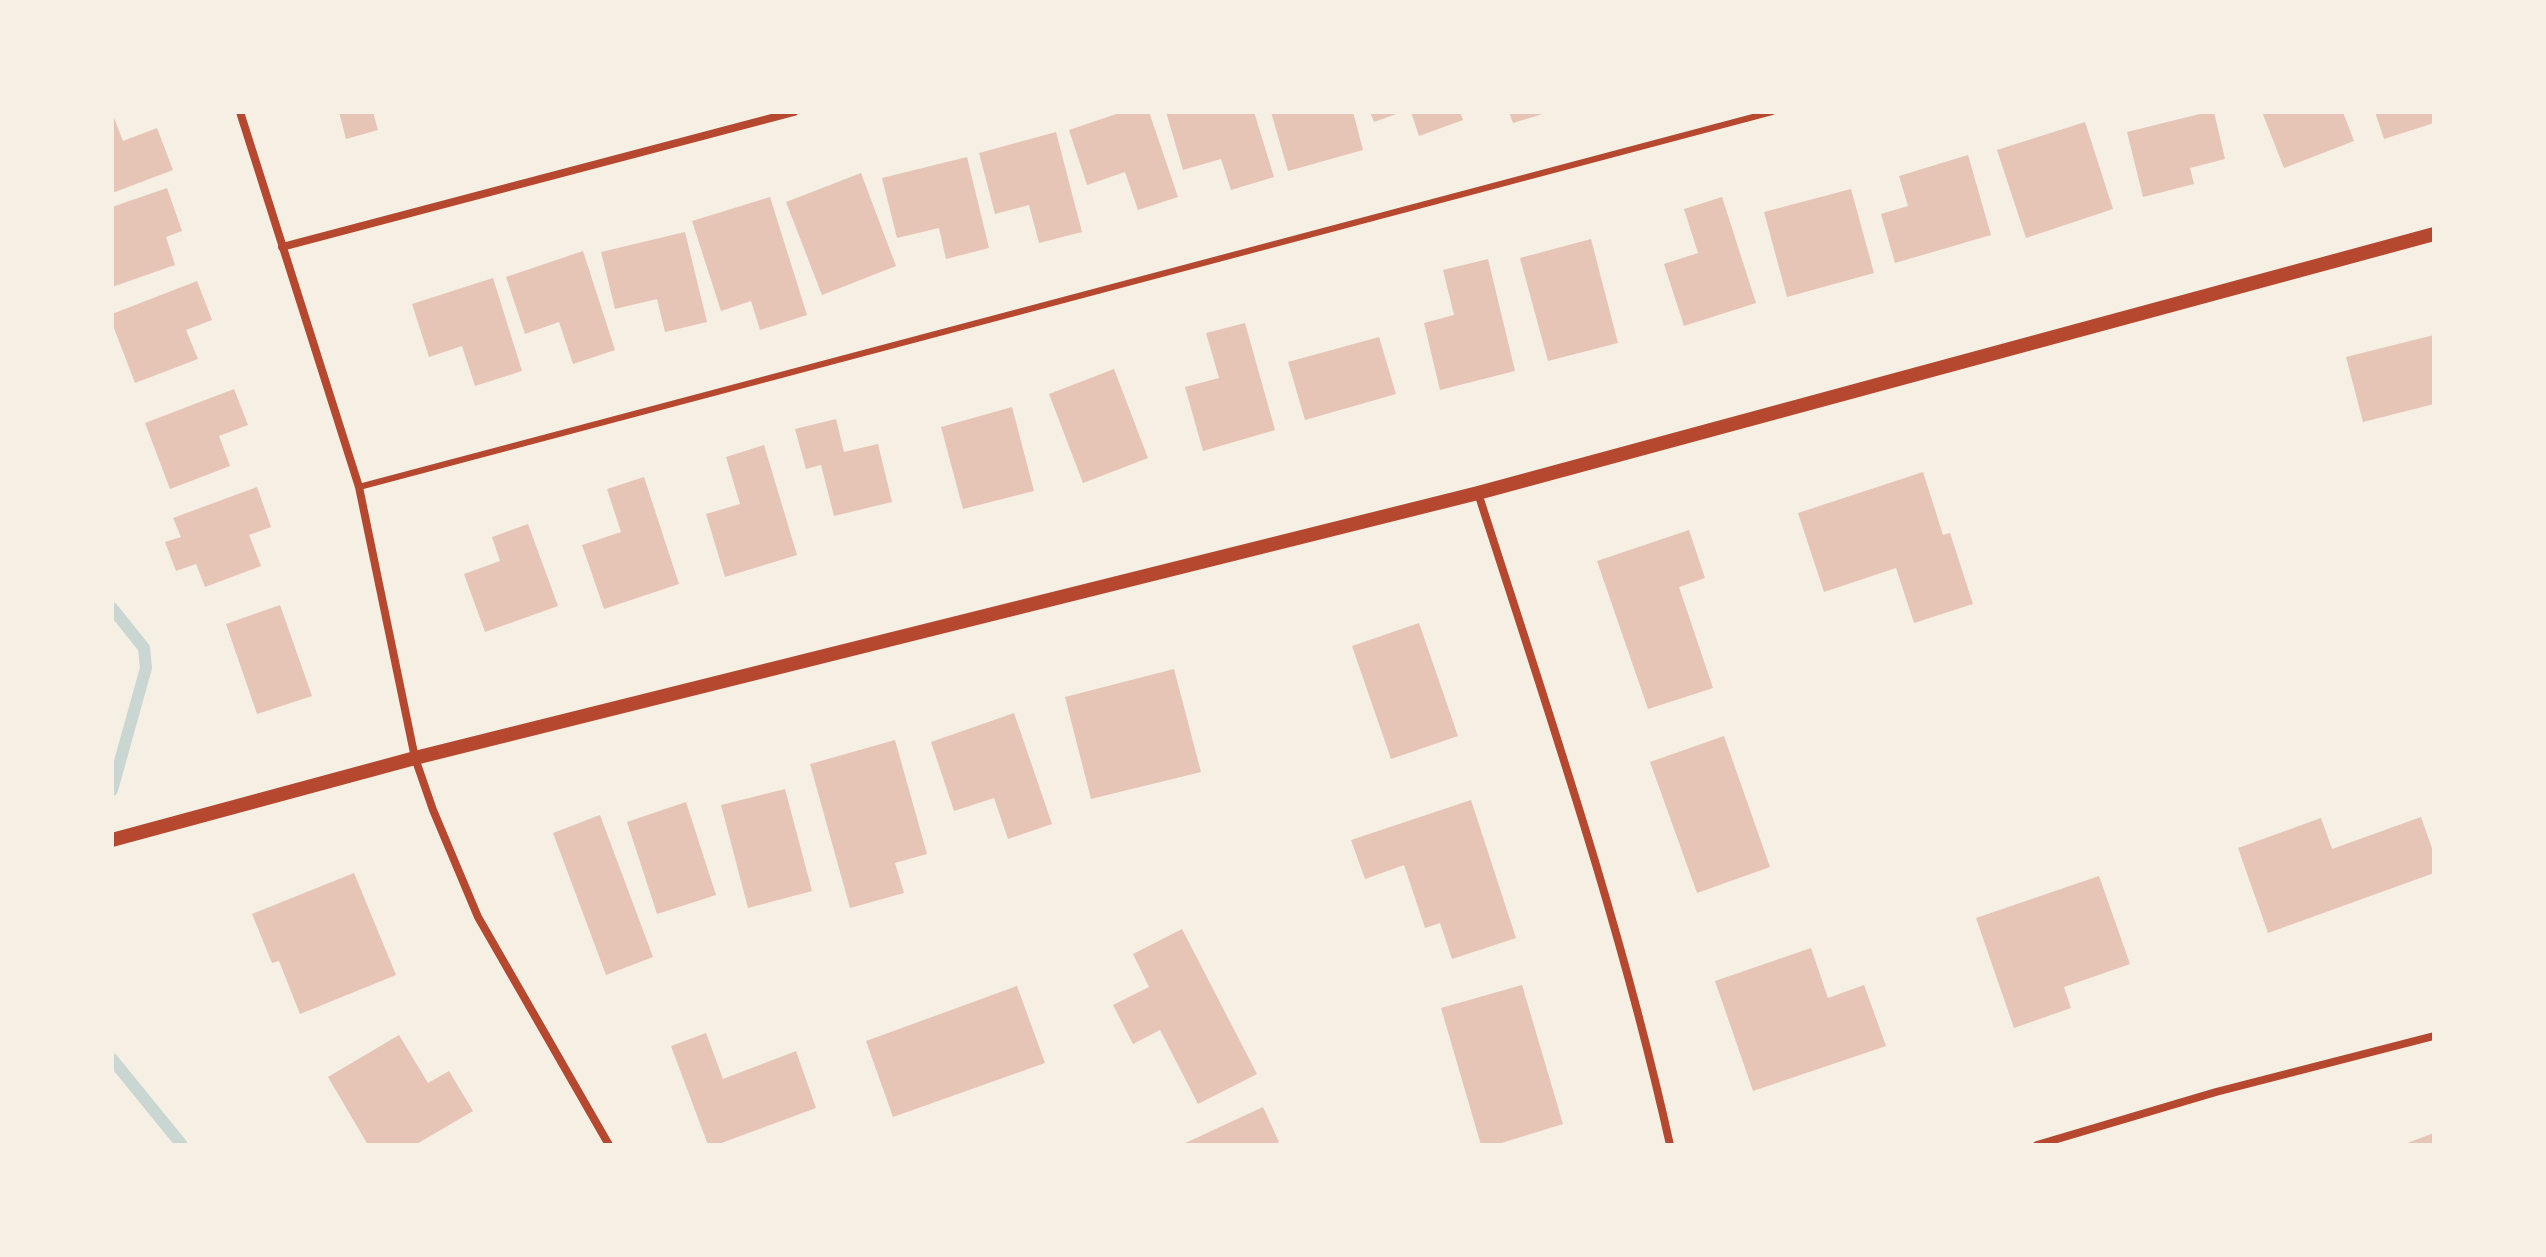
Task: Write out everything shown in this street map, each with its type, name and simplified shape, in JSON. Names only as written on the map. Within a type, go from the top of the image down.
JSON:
[{"type":"street","points":[[240,112],[359,487],[415,758],[478,917],[609,1145]]},
{"type":"street","points":[[282,247],[794,112]]},
{"type":"street","points":[[112,840],[415,758],[1478,493],[2434,234]]},
{"type":"street","points":[[1478,493],[1623,960],[1670,1145]]},
{"type":"street","points":[[2037,1145],[2216,1092],[2434,1036]]},
{"type":"lane","points":[[359,487],[1772,112]]},
{"type":"building","points":[[339,112],[373,112],[378,130],[346,139]]},
{"type":"building","points":[[1122,112],[1149,112],[1178,197],[1138,210],[1125,172],[1087,185],[1069,130]]},
{"type":"building","points":[[1166,112],[1254,112],[1274,177],[1231,190],[1221,159],[1183,170]]},
{"type":"building","points":[[1271,112],[1353,112],[1363,150],[1288,171]]},
{"type":"building","points":[[1370,112],[1402,112],[1374,122]]},
{"type":"building","points":[[1411,112],[1460,112],[1463,120],[1419,136]]},
{"type":"building","points":[[1509,112],[1546,112],[1546,113],[1513,123]]},
{"type":"building","points":[[2214,112],[2225,159],[2190,168],[2194,184],[2143,197],[2127,132]]},
{"type":"building","points":[[2262,112],[2343,112],[2354,141],[2284,168]]},
{"type":"building","points":[[2375,112],[2434,112],[2434,123],[2384,139]]},
{"type":"building","points":[[112,113],[123,141],[157,128],[173,170],[112,193]]},
{"type":"building","points":[[2085,122],[2113,209],[2026,238],[1997,150]]},
{"type":"building","points":[[1056,132],[1082,232],[1039,243],[1029,205],[995,214],[979,153]]},
{"type":"building","points":[[1968,155],[1991,235],[1895,263],[1881,214],[1908,206],[1899,176]]},
{"type":"building","points":[[967,157],[989,248],[946,259],[939,228],[897,238],[882,178]]},
{"type":"building","points":[[861,173],[896,266],[822,295],[786,202]]},
{"type":"building","points":[[167,188],[182,231],[166,237],[175,265],[112,287],[112,207]]},
{"type":"building","points":[[1851,189],[1874,273],[1787,297],[1764,212]]},
{"type":"building","points":[[770,197],[807,315],[760,330],[751,301],[721,311],[692,221]]},
{"type":"building","points":[[1722,197],[1756,303],[1684,326],[1664,264],[1698,253],[1684,209]]},
{"type":"building","points":[[685,232],[707,322],[665,332],[657,299],[615,309],[601,252]]},
{"type":"building","points":[[1591,239],[1618,343],[1548,361],[1520,258]]},
{"type":"building","points":[[583,251],[615,350],[573,364],[559,322],[525,334],[506,277]]},
{"type":"building","points":[[1488,259],[1515,371],[1440,390],[1424,323],[1454,315],[1443,270]]},
{"type":"building","points":[[493,278],[522,371],[475,386],[462,346],[429,357],[412,304]]},
{"type":"building","points":[[197,281],[212,320],[186,330],[198,359],[135,383],[112,323],[112,314]]},
{"type":"building","points":[[1245,323],[1275,430],[1203,451],[1185,387],[1219,378],[1206,333]]},
{"type":"building","points":[[2434,335],[2434,404],[2363,422],[2346,357]]},
{"type":"building","points":[[1379,337],[1396,394],[1305,420],[1288,362]]},
{"type":"building","points":[[1114,369],[1148,458],[1083,483],[1049,394]]},
{"type":"building","points":[[234,389],[248,425],[219,436],[230,466],[170,489],[145,423]]},
{"type":"building","points":[[1012,407],[1034,491],[963,509],[941,427]]},
{"type":"building","points":[[836,419],[844,452],[878,444],[892,502],[834,516],[821,465],[806,469],[795,429]]},
{"type":"building","points":[[764,445],[797,555],[725,577],[706,514],[740,504],[726,457]]},
{"type":"building","points":[[1923,472],[1943,535],[1950,533],[1973,604],[1914,623],[1896,568],[1824,592],[1798,513]]},
{"type":"building","points":[[644,477],[679,584],[604,609],[582,545],[621,532],[607,489]]},
{"type":"building","points":[[257,487],[271,527],[249,535],[261,566],[205,587],[196,564],[176,571],[165,542],[181,537],[173,518]]},
{"type":"building","points":[[528,524],[558,606],[485,632],[464,574],[500,561],[492,537]]},
{"type":"building","points":[[1689,530],[1705,578],[1679,587],[1713,688],[1648,709],[1597,561]]},
{"type":"building","points":[[280,605],[312,696],[257,714],[226,624]]},
{"type":"building","points":[[1419,623],[1458,736],[1391,759],[1352,646]]},
{"type":"building","points":[[1174,669],[1201,772],[1091,799],[1065,697]]},
{"type":"building","points":[[1014,713],[1052,824],[1008,839],[994,798],[954,811],[931,742]]},
{"type":"building","points":[[1724,736],[1770,867],[1697,893],[1650,762]]},
{"type":"building","points":[[895,740],[927,854],[895,863],[904,893],[850,908],[810,764]]},
{"type":"building","points":[[785,789],[812,891],[748,908],[721,805]]},
{"type":"building","points":[[1471,800],[1516,938],[1452,959],[1440,923],[1425,928],[1404,865],[1365,879],[1351,840]]},
{"type":"building","points":[[686,802],[716,895],[657,914],[627,822]]},
{"type":"building","points":[[600,815],[653,957],[606,975],[553,833]]},
{"type":"building","points":[[2421,817],[2434,854],[2434,873],[2268,933],[2238,848],[2321,818],[2332,849]]},
{"type":"building","points":[[354,873],[396,975],[300,1014],[279,961],[272,963],[252,914]]},
{"type":"building","points":[[2099,876],[2130,964],[2064,987],[2071,1008],[2014,1028],[1976,918]]},
{"type":"building","points":[[1182,929],[1257,1074],[1198,1104],[1160,1030],[1133,1044],[1113,1005],[1149,987],[1133,954]]},
{"type":"building","points":[[1811,948],[1828,998],[1864,985],[1886,1046],[1753,1091],[1715,981]]},
{"type":"building","points":[[1522,985],[1563,1124],[1495,1145],[1481,1145],[1441,1008]]},
{"type":"building","points":[[1017,986],[1045,1063],[893,1117],[866,1041]]},
{"type":"building","points":[[706,1033],[723,1079],[796,1051],[816,1108],[716,1145],[708,1145],[671,1046]]},
{"type":"building","points":[[399,1035],[428,1083],[449,1071],[473,1111],[415,1145],[368,1145],[328,1077]]},
{"type":"building","points":[[1263,1107],[1279,1142],[1273,1145],[1181,1145]]},
{"type":"building","points":[[2434,1133],[2434,1145],[2402,1145]]},
{"type":"waterway","points":[[112,608],[144,648],[146,668],[112,790]]},
{"type":"waterway","points":[[112,1059],[182,1145]]}]
